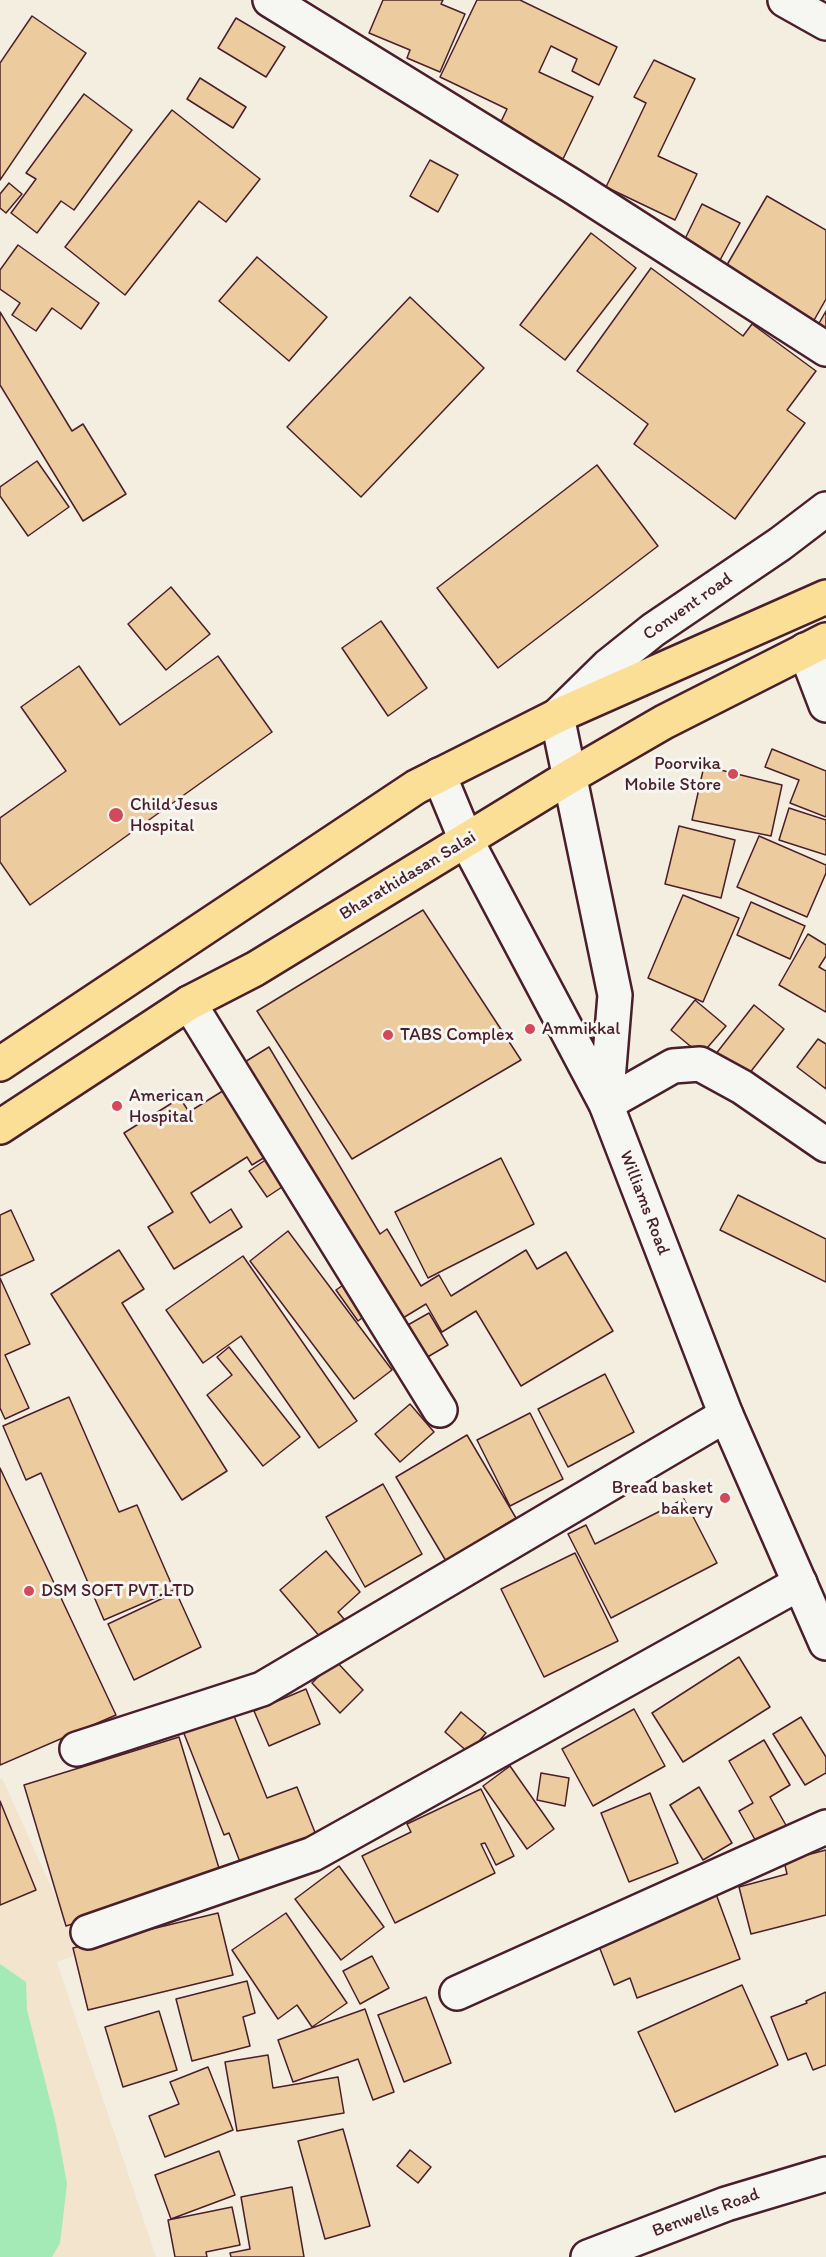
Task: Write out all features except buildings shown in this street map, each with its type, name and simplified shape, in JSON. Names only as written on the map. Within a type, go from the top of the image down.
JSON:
[{"type":"main road","points":[[0,1064],[406,793],[557,716],[826,597]]},
{"type":"main road","name":"Bharathidasan Salai","points":[[0,1127],[189,1003],[255,969],[569,777],[664,722],[815,645]]},
{"type":"street","points":[[270,0],[572,186],[826,349]]},
{"type":"street","points":[[784,0],[826,23]]},
{"type":"street","name":"Convent road","points":[[557,716],[608,666],[653,630],[780,544],[826,509]]},
{"type":"street","points":[[815,645],[826,705]]},
{"type":"street","points":[[557,716],[615,995],[606,1104]]},
{"type":"street","name":"Williams Road","points":[[439,775],[466,840],[606,1104],[726,1415],[826,1643]]},
{"type":"street","points":[[189,1003],[440,1410]]},
{"type":"street","points":[[606,1104],[673,1066],[700,1064],[742,1087],[826,1145]]},
{"type":"street","points":[[77,1749],[262,1689],[726,1415]]},
{"type":"street","points":[[88,1932],[313,1854],[800,1583]]},
{"type":"street","points":[[457,1993],[826,1827]]},
{"type":"street","name":"Benwells Road","points":[[588,2257],[726,2204],[826,2174]]},
{"type":"shaded area","points":[[2,1778],[81,1953],[57,1962],[156,2257],[0,2257],[0,1779]]},
{"type":"green space","points":[[0,1964],[26,1982],[27,2010],[56,2124],[67,2184],[60,2243],[52,2257],[0,2257]]},
{"type":"place","name":"Poorvika Mobile Store","points":[[733,774]]},
{"type":"place","name":"Child Jesus Hospital","points":[[116,815]]},
{"type":"place","name":"Ammikkal","points":[[530,1029]]},
{"type":"place","name":"TABS Complex","points":[[388,1035]]},
{"type":"place","name":"American Hospital","points":[[117,1106]]},
{"type":"place","name":"Bread basket bakery","points":[[725,1498]]},
{"type":"place","name":"DSM SOFT PVT.LTD","points":[[29,1591]]}]
